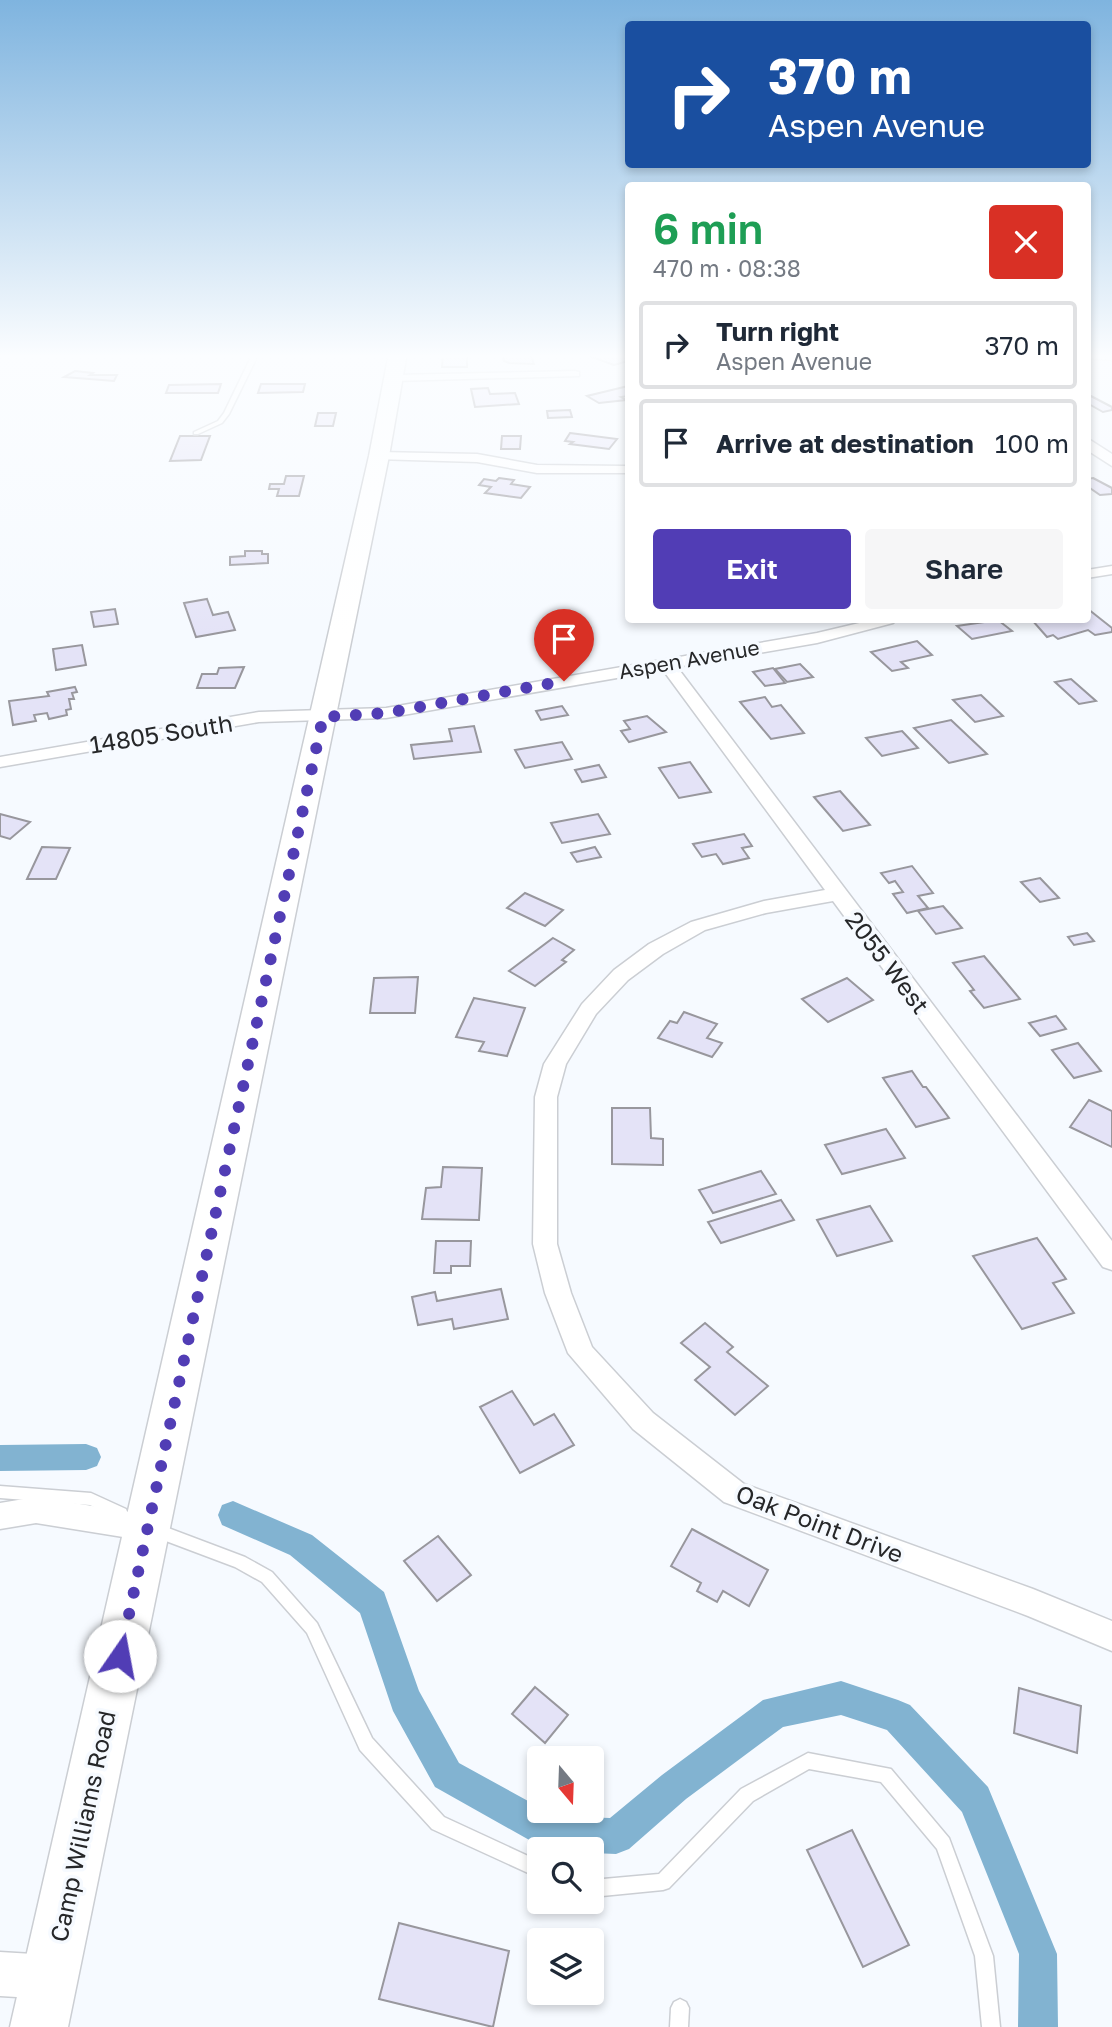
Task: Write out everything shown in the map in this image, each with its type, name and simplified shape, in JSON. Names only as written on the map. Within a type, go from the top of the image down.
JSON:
[{"type":"main road","name":"Camp Williams Road","points":[[29,1993],[148,1528],[381,448]]},
{"type":"street","points":[[1094,448],[1111,459]]},
{"type":"street","points":[[379,456],[477,458],[537,469],[625,470]]},
{"type":"street","points":[[1091,573],[1112,570]]},
{"type":"street","name":"Aspen Avenue","points":[[323,717],[386,713],[817,638],[876,623]]},
{"type":"street","name":"2055 West","points":[[666,663],[1112,1260]]},
{"type":"street","name":"14805 South","points":[[0,762],[259,718],[323,717]]},
{"type":"street","name":"Oak Point Drive","points":[[837,894],[764,907],[698,926],[656,949],[621,975],[589,1009],[555,1064],[546,1097],[545,1244],[558,1293],[581,1353],[643,1421],[734,1493],[1032,1603],[1112,1636]]},
{"type":"street","points":[[0,1516],[36,1510],[148,1528]]},
{"type":"lane","points":[[0,1492],[91,1499],[148,1528],[240,1562],[267,1577],[312,1628],[366,1744],[402,1784],[438,1823],[527,1864]]},
{"type":"lane","points":[[604,1888],[663,1882],[747,1795],[808,1760],[885,1775],[943,1844],[984,1956],[991,2027]]},
{"type":"lane","points":[[679,2027],[680,2008]]},
{"type":"building","points":[[175,448],[206,448],[201,460],[170,461]]},
{"type":"building","points":[[286,476],[304,476],[299,496],[277,496],[279,489],[269,489],[270,484],[284,484]]},
{"type":"building","points":[[499,478],[514,480],[511,484],[530,487],[521,498],[485,493],[491,487],[479,485],[484,479],[496,481]]},
{"type":"building","points":[[1091,478],[1112,488],[1112,494],[1100,495],[1091,489]]},
{"type":"building","points":[[245,551],[262,551],[262,554],[268,554],[268,563],[230,565],[230,557],[245,556]]},
{"type":"building","points":[[207,599],[213,615],[228,612],[235,630],[196,637],[184,603]]},
{"type":"building","points":[[115,609],[118,624],[94,627],[91,612]]},
{"type":"building","points":[[1091,611],[1112,628],[1112,632],[1095,635],[1088,630],[1058,639],[1053,635],[1047,637],[1035,623],[1091,623]]},
{"type":"building","points":[[1002,623],[1012,631],[972,639],[957,626]]},
{"type":"building","points":[[917,641],[932,655],[901,662],[908,668],[892,671],[871,652]]},
{"type":"building","points":[[82,645],[86,665],[56,670],[53,649]]},
{"type":"building","points":[[800,664],[813,677],[787,682],[775,669]]},
{"type":"building","points":[[244,667],[235,688],[197,688],[202,674],[217,674],[219,668]]},
{"type":"building","points":[[773,668],[785,683],[765,686],[753,672]]},
{"type":"building","points":[[1071,679],[1096,701],[1079,704],[1055,682]]},
{"type":"building","points":[[75,687],[77,692],[72,693],[74,699],[69,699],[71,709],[66,710],[67,715],[49,719],[47,713],[34,715],[36,721],[13,725],[9,701],[49,696],[47,692]]},
{"type":"building","points":[[981,695],[1003,716],[975,722],[953,700]]},
{"type":"building","points":[[765,697],[772,707],[781,705],[804,733],[771,739],[740,702]]},
{"type":"building","points":[[562,706],[568,715],[541,720],[536,711]]},
{"type":"building","points":[[647,716],[666,732],[629,742],[621,731],[630,729],[624,721]]},
{"type":"building","points":[[951,720],[987,754],[949,763],[914,728]]},
{"type":"building","points":[[474,726],[481,752],[414,759],[411,745],[452,741],[449,729]]},
{"type":"building","points":[[902,731],[918,748],[882,756],[866,738]]},
{"type":"building","points":[[562,742],[572,759],[525,768],[515,750]]},
{"type":"building","points":[[690,762],[711,792],[679,798],[659,768]]},
{"type":"building","points":[[599,765],[606,777],[582,782],[575,770]]},
{"type":"building","points":[[840,791],[870,825],[843,831],[814,797]]},
{"type":"building","points":[[0,814],[30,822],[10,839],[0,836]]},
{"type":"building","points":[[598,814],[610,834],[562,843],[551,823]]},
{"type":"building","points":[[744,834],[752,846],[742,848],[749,858],[723,864],[716,854],[702,857],[693,844]]},
{"type":"building","points":[[42,847],[70,848],[56,879],[27,879]]},
{"type":"building","points":[[595,847],[601,857],[577,862],[571,853]]},
{"type":"building","points":[[912,866],[933,893],[918,896],[928,908],[907,913],[893,894],[903,892],[895,881],[889,883],[881,873]]},
{"type":"building","points":[[1040,878],[1059,898],[1040,902],[1021,882]]},
{"type":"building","points":[[525,893],[563,910],[545,926],[507,908]]},
{"type":"building","points":[[943,906],[962,928],[936,934],[918,911]]},
{"type":"building","points":[[1087,933],[1094,941],[1074,945],[1068,937]]},
{"type":"building","points":[[553,938],[574,950],[562,960],[566,962],[535,986],[509,971]]},
{"type":"building","points":[[984,956],[1020,999],[984,1008],[953,963]]},
{"type":"building","points":[[418,977],[415,1013],[370,1013],[374,978]]},
{"type":"building","points":[[847,978],[873,1000],[828,1022],[802,999]]},
{"type":"building","points":[[474,998],[525,1008],[507,1056],[479,1051],[484,1042],[456,1037]]},
{"type":"building","points":[[684,1012],[717,1024],[707,1038],[722,1043],[712,1057],[658,1038],[670,1021],[677,1023]]},
{"type":"building","points":[[1056,1016],[1066,1029],[1040,1036],[1029,1023]]},
{"type":"building","points":[[1078,1043],[1101,1071],[1074,1078],[1052,1050]]},
{"type":"building","points":[[912,1071],[949,1118],[916,1127],[883,1078]]},
{"type":"building","points":[[1089,1100],[1112,1111],[1112,1147],[1070,1127]]},
{"type":"building","points":[[612,1108],[650,1108],[651,1138],[663,1139],[663,1165],[612,1164]]},
{"type":"building","points":[[886,1129],[905,1158],[842,1174],[825,1145]]},
{"type":"building","points":[[443,1167],[482,1168],[479,1220],[422,1219],[426,1188],[441,1187]]},
{"type":"building","points":[[761,1171],[776,1194],[713,1213],[699,1190]]},
{"type":"building","points":[[781,1200],[794,1220],[721,1243],[708,1222]]},
{"type":"building","points":[[870,1206],[892,1241],[837,1256],[817,1220]]},
{"type":"building","points":[[1037,1238],[1066,1279],[1053,1283],[1074,1313],[1022,1329],[973,1256]]},
{"type":"building","points":[[436,1241],[471,1241],[470,1266],[451,1266],[451,1273],[434,1273]]},
{"type":"building","points":[[501,1289],[508,1319],[454,1329],[452,1319],[418,1325],[412,1297],[435,1292],[437,1301]]},
{"type":"building","points":[[705,1323],[733,1347],[727,1352],[768,1386],[735,1415],[695,1380],[710,1367],[681,1343]]},
{"type":"building","points":[[512,1391],[534,1425],[554,1414],[574,1445],[520,1473],[480,1407]]},
{"type":"building","points":[[692,1529],[768,1570],[749,1606],[723,1591],[717,1602],[697,1591],[701,1583],[671,1566]]},
{"type":"building","points":[[438,1536],[471,1575],[437,1601],[404,1561]]},
{"type":"building","points":[[535,1687],[568,1715],[545,1743],[512,1714]]},
{"type":"building","points":[[1019,1688],[1081,1706],[1077,1753],[1014,1733]]},
{"type":"building","points":[[852,1830],[909,1945],[863,1967],[807,1850]]},
{"type":"building","points":[[399,1923],[509,1951],[493,2027],[379,1999]]},
{"type":"waterway","points":[[0,1458],[86,1457]]},
{"type":"waterway","points":[[233,1515],[301,1545],[373,1603],[405,1699],[447,1775],[552,1834],[616,1836],[674,1787],[775,1712],[841,1698],[898,1717],[975,1800],[1038,1954],[1038,2027]]},
{"type":"route","points":[[120,1656],[323,717],[367,716],[564,681]]}]
